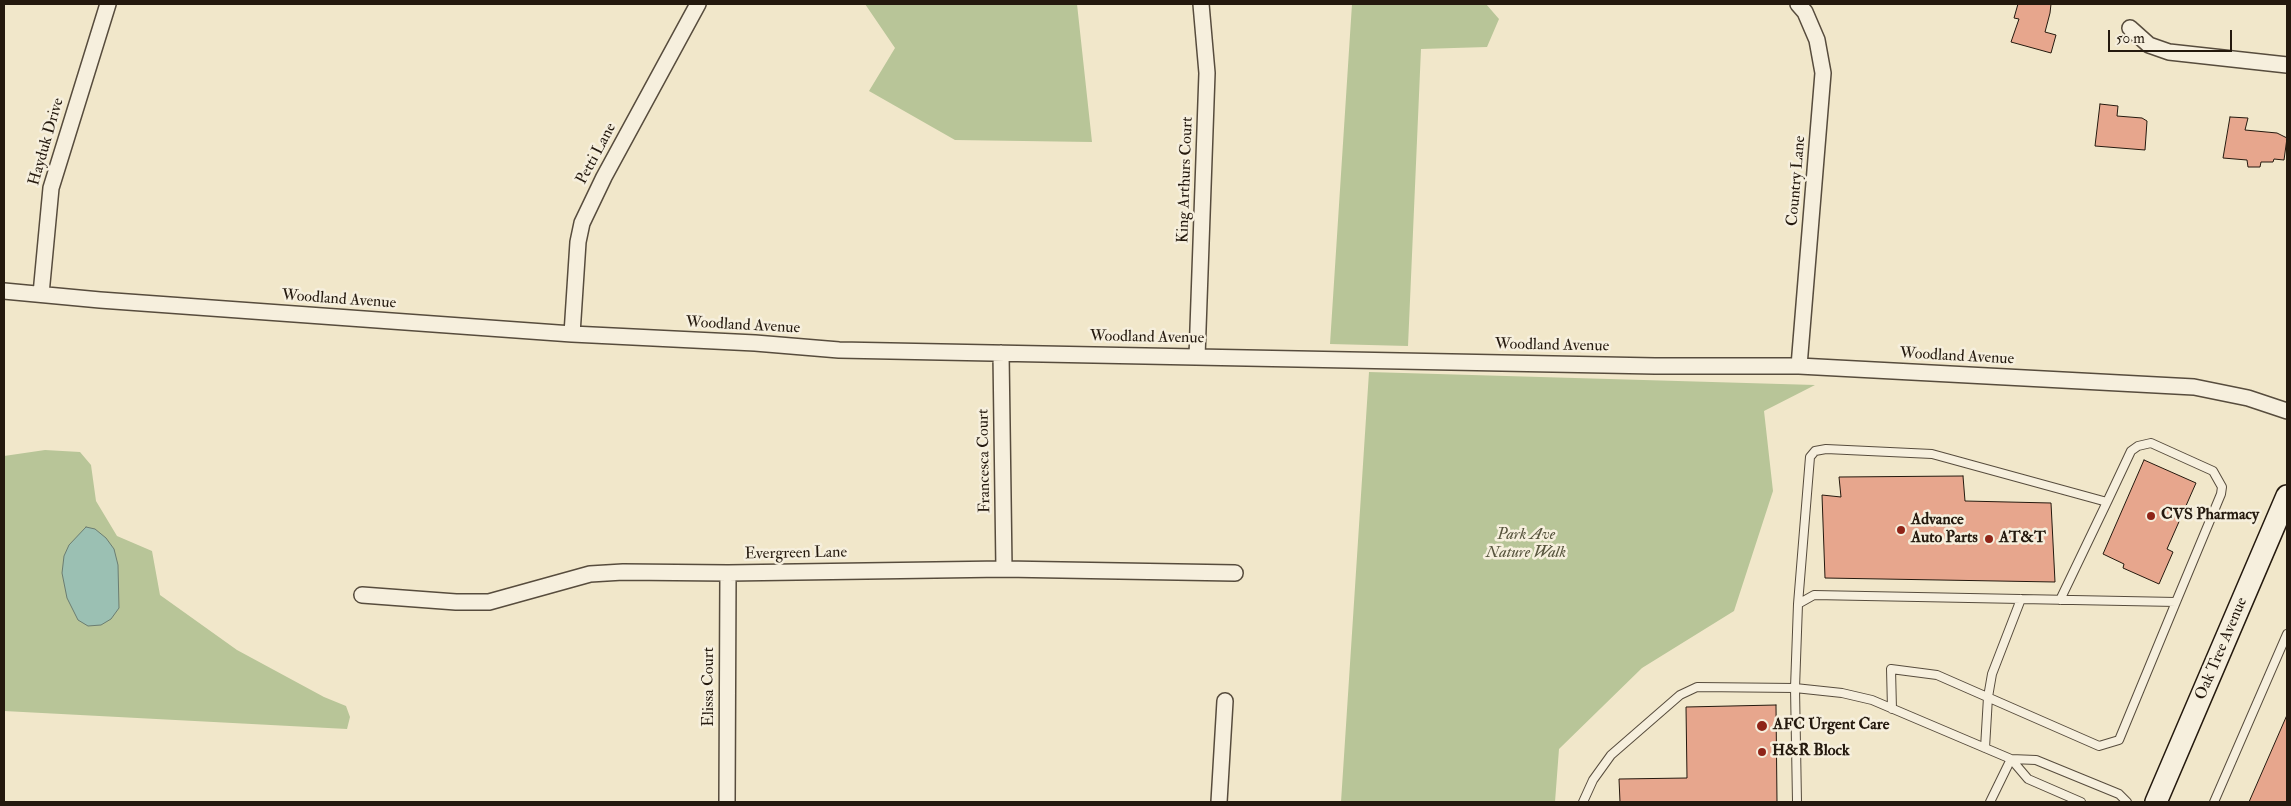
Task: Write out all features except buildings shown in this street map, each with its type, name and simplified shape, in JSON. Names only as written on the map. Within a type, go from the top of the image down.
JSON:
[{"type":"main road","name":"Oak Tree Avenue","points":[[2156,802],[2287,496]]},
{"type":"street","name":"Hayduk Drive","points":[[41,294],[51,188],[57,162],[108,4]]},
{"type":"street","name":"Petti Lane","points":[[572,334],[578,242],[582,223],[604,177],[698,4]]},
{"type":"street","name":"King Arthurs Court","points":[[1198,357],[1207,73],[1201,4]]},
{"type":"street","name":"Country Lane","points":[[1798,4],[1805,12],[1817,40],[1823,73],[1799,366]]},
{"type":"street","points":[[2130,28],[2149,45],[2169,52],[2287,65]]},
{"type":"street","name":"Woodland Avenue","points":[[4,291],[572,334],[755,343],[839,350],[1799,366],[2194,387],[2248,398],[2287,411]]},
{"type":"street","name":"Francesca Court","points":[[1001,353],[1004,569]]},
{"type":"street","name":"Evergreen Lane","points":[[362,594],[456,602],[489,602],[590,574],[623,572],[728,573],[1004,569],[1235,573]]},
{"type":"street","name":"Elissa Court","points":[[727,802],[728,573]]},
{"type":"street","points":[[1219,802],[1225,701]]},
{"type":"lane","points":[[1892,709],[1891,669],[1937,675],[2099,746],[2119,740],[2222,494],[2222,487],[2214,471],[2151,443],[2138,446],[2131,452],[2060,600]]},
{"type":"lane","points":[[1797,802],[1795,688],[1798,604],[1810,458],[1815,452],[1826,449],[1932,454],[2107,502]]},
{"type":"lane","points":[[1798,604],[1814,595],[2176,602]]},
{"type":"lane","points":[[1985,748],[1988,697],[1992,674],[2020,599]]},
{"type":"lane","points":[[2214,802],[2287,634]]},
{"type":"lane","points":[[1583,802],[1593,780],[1611,755],[1680,695],[1697,687],[1795,688],[1842,693],[1872,700],[2011,759],[2036,760],[2119,794],[2127,802]]},
{"type":"lane","points":[[1990,802],[2011,759]]},
{"type":"lane","points":[[2011,759],[2028,779],[2081,802]]},
{"type":"green space","points":[[865,4],[1077,4],[1092,142],[955,140],[869,91],[895,48]]},
{"type":"green space","points":[[1352,4],[1486,4],[1499,19],[1487,47],[1421,49],[1408,346],[1330,344]]},
{"type":"green space","name":"Park Ave Nature Walk","points":[[1369,372],[1815,385],[1764,411],[1773,491],[1734,611],[1642,668],[1559,749],[1555,802],[1341,802]]},
{"type":"green space","points":[[45,450],[80,452],[91,465],[96,501],[117,536],[152,551],[160,595],[237,650],[324,697],[346,706],[350,717],[347,729],[4,711],[4,456]]},
{"type":"water","points":[[86,527],[95,529],[106,538],[114,549],[118,565],[119,608],[111,619],[101,625],[88,626],[78,620],[67,598],[62,573],[64,556],[69,545]]},
{"type":"place","name":"CVS Pharmacy","points":[[2151,516]]},
{"type":"place","name":"Advance Auto Parts","points":[[1901,530]]},
{"type":"place","name":"AT&T","points":[[1989,539]]},
{"type":"place","name":"AFC Urgent Care","points":[[1762,726]]},
{"type":"place","name":"H&R Block","points":[[1762,752]]}]
